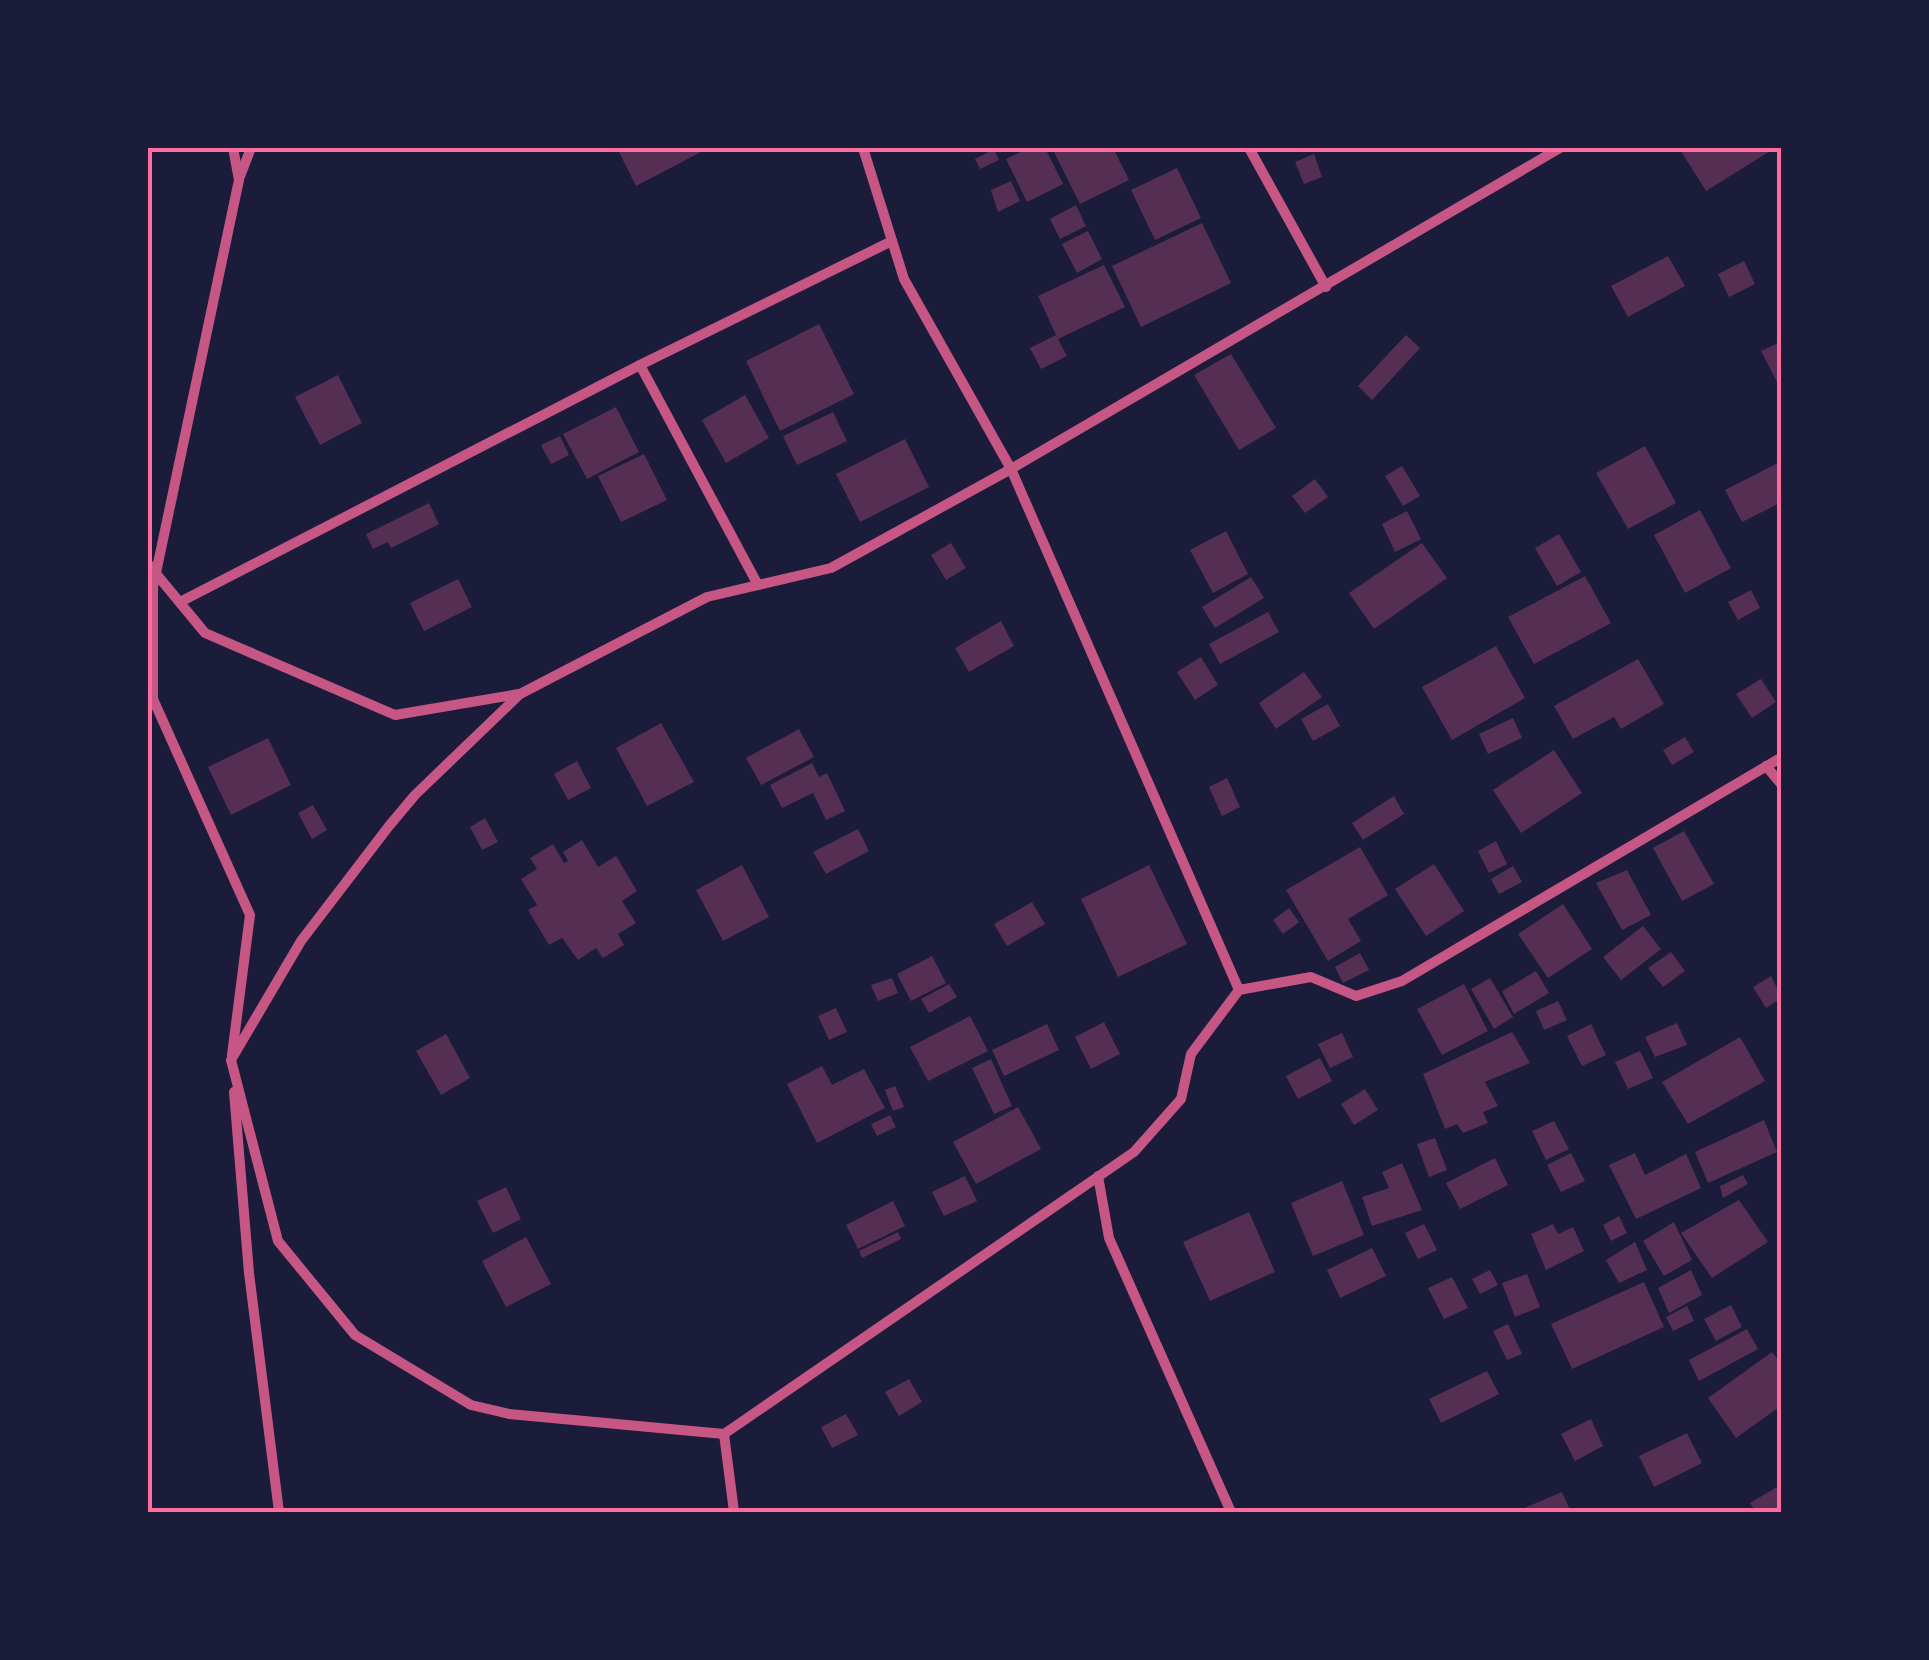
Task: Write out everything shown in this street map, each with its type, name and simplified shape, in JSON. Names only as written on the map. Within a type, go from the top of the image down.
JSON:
[{"type":"street","points":[[233,148],[239,180]]},
{"type":"street","points":[[251,148],[239,180],[152,569],[152,699],[250,915],[231,1060],[249,1273],[279,1512]]},
{"type":"street","points":[[863,148],[904,279],[1011,469],[1239,990]]},
{"type":"street","points":[[1249,148],[1326,287]]},
{"type":"street","points":[[1560,148],[1011,469],[831,568],[708,597],[520,694],[415,795],[389,826],[302,941],[231,1060],[278,1241],[355,1335],[471,1404],[509,1414],[724,1434],[1134,1152],[1181,1099],[1191,1054],[1239,990],[1310,978],[1356,996],[1402,981],[1782,757]]},
{"type":"street","points":[[180,602],[892,241]]},
{"type":"street","points":[[640,366],[758,585]]},
{"type":"street","points":[[152,569],[205,634],[395,715],[520,694]]},
{"type":"street","points":[[1766,766],[1782,784]]},
{"type":"street","points":[[1098,1176],[1109,1238],[1231,1512]]},
{"type":"street","points":[[724,1434],[734,1512]]},
{"type":"building","points":[[617,148],[703,148],[705,150],[636,186]]},
{"type":"building","points":[[1029,148],[1045,148],[1063,184],[1027,202],[1006,159]]},
{"type":"building","points":[[1052,148],[1113,148],[1129,180],[1080,204]]},
{"type":"building","points":[[1679,148],[1775,148],[1706,191]]},
{"type":"building","points":[[994,149],[999,160],[980,169],[975,159]]},
{"type":"building","points":[[1314,154],[1322,177],[1304,184],[1295,162]]},
{"type":"building","points":[[1177,168],[1201,218],[1155,240],[1131,190]]},
{"type":"building","points":[[1011,181],[1020,201],[998,212],[991,190]]},
{"type":"building","points":[[1076,205],[1086,226],[1060,239],[1050,219]]},
{"type":"building","points":[[1202,223],[1231,283],[1141,327],[1112,266]]},
{"type":"building","points":[[1088,231],[1102,259],[1077,273],[1062,244]]},
{"type":"building","points":[[1668,256],[1685,286],[1628,317],[1611,286]]},
{"type":"building","points":[[1744,261],[1755,284],[1729,297],[1718,274]]},
{"type":"building","points":[[1104,265],[1125,307],[1058,339],[1067,356],[1041,369],[1030,348],[1056,335],[1038,296]]},
{"type":"building","points":[[819,324],[854,394],[780,431],[746,361]]},
{"type":"building","points":[[1406,335],[1420,348],[1372,400],[1358,386]]},
{"type":"building","points":[[1782,341],[1782,392],[1761,351]]},
{"type":"building","points":[[1231,354],[1276,428],[1239,450],[1194,375]]},
{"type":"building","points":[[338,375],[362,423],[320,445],[295,397]]},
{"type":"building","points":[[745,395],[769,438],[726,463],[702,420]]},
{"type":"building","points":[[616,407],[639,452],[587,479],[563,434]]},
{"type":"building","points":[[833,412],[847,441],[797,465],[783,436]]},
{"type":"building","points":[[560,436],[569,455],[551,464],[541,445]]},
{"type":"building","points":[[905,439],[929,487],[860,522],[836,474]]},
{"type":"building","points":[[1645,446],[1676,503],[1628,529],[1596,473]]},
{"type":"building","points":[[644,454],[667,500],[621,522],[598,476]]},
{"type":"building","points":[[1778,463],[1782,471],[1782,502],[1742,522],[1725,490]]},
{"type":"building","points":[[1402,466],[1420,496],[1403,506],[1385,476]]},
{"type":"building","points":[[1315,479],[1328,497],[1305,513],[1292,496]]},
{"type":"building","points":[[429,503],[439,524],[391,548],[388,542],[373,549],[366,534]]},
{"type":"building","points":[[1700,510],[1731,568],[1685,593],[1654,535]]},
{"type":"building","points":[[1407,511],[1421,539],[1395,552],[1382,524]]},
{"type":"building","points":[[1226,531],[1248,574],[1213,593],[1190,550]]},
{"type":"building","points":[[1559,534],[1581,572],[1557,586],[1535,548]]},
{"type":"building","points":[[951,543],[966,568],[946,580],[931,555]]},
{"type":"building","points":[[1422,543],[1447,578],[1374,629],[1349,593]]},
{"type":"building","points":[[1585,576],[1611,623],[1534,664],[1508,617]]},
{"type":"building","points":[[1251,577],[1264,598],[1215,628],[1202,607]]},
{"type":"building","points":[[458,579],[472,607],[424,631],[410,603]]},
{"type":"building","points":[[1751,590],[1760,608],[1738,620],[1728,602]]},
{"type":"building","points":[[1268,612],[1279,632],[1220,664],[1209,644]]},
{"type":"building","points":[[1001,621],[1014,646],[969,672],[955,648]]},
{"type":"building","points":[[1496,646],[1525,698],[1452,740],[1422,687]]},
{"type":"building","points":[[1201,657],[1218,685],[1195,700],[1177,672]]},
{"type":"building","points":[[1638,659],[1664,704],[1621,729],[1614,717],[1573,739],[1554,706]]},
{"type":"building","points":[[1304,672],[1322,697],[1276,729],[1259,703]]},
{"type":"building","points":[[1761,679],[1776,702],[1752,718],[1736,694]]},
{"type":"building","points":[[1328,704],[1340,726],[1313,741],[1301,719]]},
{"type":"building","points":[[1513,718],[1522,738],[1488,754],[1479,734]]},
{"type":"building","points":[[661,723],[694,782],[647,806],[616,748]]},
{"type":"building","points":[[799,729],[814,757],[761,785],[746,758]]},
{"type":"building","points":[[1685,737],[1694,752],[1672,765],[1663,750]]},
{"type":"building","points":[[268,738],[291,785],[231,815],[208,767]]},
{"type":"building","points":[[1554,750],[1582,793],[1521,833],[1493,790]]},
{"type":"building","points":[[577,761],[591,788],[568,800],[554,774]]},
{"type":"building","points":[[812,763],[819,777],[827,773],[845,811],[826,820],[813,793],[782,808],[770,785]]},
{"type":"building","points":[[1227,778],[1240,807],[1222,816],[1209,787]]},
{"type":"building","points":[[1394,796],[1404,814],[1363,840],[1352,823]]},
{"type":"building","points":[[313,805],[327,830],[312,839],[298,813]]},
{"type":"building","points":[[485,818],[498,842],[482,850],[470,827]]},
{"type":"building","points":[[858,829],[869,851],[826,874],[813,852]]},
{"type":"building","points":[[1684,831],[1714,884],[1682,901],[1653,848]]},
{"type":"building","points":[[582,840],[598,867],[616,856],[637,891],[622,901],[636,923],[618,934],[624,945],[603,958],[596,948],[578,960],[562,938],[549,945],[528,910],[537,905],[521,879],[537,869],[530,858],[553,844],[564,863],[568,861],[563,852]]},
{"type":"building","points":[[1496,841],[1507,864],[1489,873],[1478,851]]},
{"type":"building","points":[[1360,847],[1388,895],[1348,919],[1361,941],[1328,961],[1286,890]]},
{"type":"building","points":[[1434,864],[1464,911],[1426,936],[1395,889]]},
{"type":"building","points":[[742,865],[769,917],[723,941],[696,890]]},
{"type":"building","points":[[1149,865],[1187,944],[1118,977],[1081,899]]},
{"type":"building","points":[[1513,866],[1522,882],[1499,894],[1491,879]]},
{"type":"building","points":[[1627,870],[1651,915],[1622,930],[1596,883]]},
{"type":"building","points":[[1032,902],[1045,924],[1007,946],[994,924]]},
{"type":"building","points":[[1563,904],[1592,949],[1548,978],[1518,934]]},
{"type":"building","points":[[1289,908],[1299,922],[1283,934],[1273,920]]},
{"type":"building","points":[[1643,926],[1661,949],[1621,980],[1603,957]]},
{"type":"building","points":[[1671,952],[1685,971],[1663,987],[1648,968]]},
{"type":"building","points":[[1360,953],[1369,970],[1343,983],[1335,967]]},
{"type":"building","points":[[932,956],[946,983],[911,1001],[897,974]]},
{"type":"building","points":[[1536,971],[1549,993],[1514,1014],[1502,991]]},
{"type":"building","points":[[1771,976],[1782,998],[1766,1008],[1753,987]]},
{"type":"building","points":[[892,978],[898,993],[878,1001],[871,985]]},
{"type":"building","points":[[1490,978],[1513,1017],[1494,1029],[1471,989]]},
{"type":"building","points":[[949,984],[957,997],[929,1013],[921,999]]},
{"type":"building","points":[[1464,984],[1488,1031],[1442,1055],[1417,1009]]},
{"type":"building","points":[[1558,1001],[1567,1020],[1544,1030],[1536,1011]]},
{"type":"building","points":[[836,1008],[847,1032],[829,1040],[818,1016]]},
{"type":"building","points":[[970,1016],[988,1051],[928,1081],[910,1047]]},
{"type":"building","points":[[1104,1022],[1120,1054],[1091,1069],[1075,1037]]},
{"type":"building","points":[[1677,1023],[1687,1045],[1655,1057],[1645,1037]]},
{"type":"building","points":[[1047,1024],[1059,1050],[1004,1076],[992,1050]]},
{"type":"building","points":[[1591,1024],[1606,1055],[1582,1066],[1567,1036]]},
{"type":"building","points":[[1512,1032],[1530,1063],[1485,1082],[1498,1106],[1483,1112],[1488,1123],[1463,1133],[1457,1124],[1445,1129],[1423,1074]]},
{"type":"building","points":[[1342,1033],[1353,1057],[1330,1068],[1318,1044]]},
{"type":"building","points":[[446,1034],[470,1078],[441,1095],[416,1051]]},
{"type":"building","points":[[1740,1037],[1765,1081],[1688,1124],[1662,1082]]},
{"type":"building","points":[[1640,1051],[1653,1078],[1628,1089],[1615,1062]]},
{"type":"building","points":[[1320,1058],[1332,1081],[1298,1099],[1286,1076]]},
{"type":"building","points":[[991,1059],[1012,1106],[994,1114],[972,1068]]},
{"type":"building","points":[[822,1066],[832,1085],[864,1069],[885,1108],[817,1143],[787,1084]]},
{"type":"building","points":[[895,1086],[904,1107],[893,1111],[885,1090]]},
{"type":"building","points":[[1365,1089],[1378,1110],[1354,1125],[1341,1104]]},
{"type":"building","points":[[1018,1107],[1041,1149],[976,1184],[953,1142]]},
{"type":"building","points":[[890,1115],[896,1127],[877,1136],[871,1124]]},
{"type":"building","points":[[1764,1120],[1777,1152],[1708,1183],[1695,1152]]},
{"type":"building","points":[[1554,1121],[1569,1149],[1546,1160],[1532,1131]]},
{"type":"building","points":[[1435,1138],[1447,1170],[1429,1177],[1417,1144]]},
{"type":"building","points":[[1571,1153],[1585,1181],[1561,1192],[1547,1165]]},
{"type":"building","points":[[1635,1153],[1645,1175],[1686,1154],[1701,1188],[1636,1219],[1609,1165]]},
{"type":"building","points":[[1495,1158],[1508,1185],[1460,1209],[1446,1183]]},
{"type":"building","points":[[1402,1163],[1422,1210],[1372,1226],[1362,1197],[1389,1188],[1382,1172]]},
{"type":"building","points":[[1743,1175],[1748,1184],[1723,1198],[1720,1186]]},
{"type":"building","points":[[965,1176],[977,1201],[944,1216],[932,1192]]},
{"type":"building","points":[[1342,1181],[1364,1235],[1313,1256],[1291,1203]]},
{"type":"building","points":[[506,1187],[521,1219],[493,1233],[477,1201]]},
{"type":"building","points":[[1739,1200],[1768,1242],[1712,1278],[1681,1233]]},
{"type":"building","points":[[893,1201],[905,1226],[858,1249],[846,1225]]},
{"type":"building","points":[[1249,1212],[1275,1272],[1210,1301],[1183,1242]]},
{"type":"building","points":[[1619,1216],[1627,1233],[1611,1241],[1603,1225]]},
{"type":"building","points":[[1674,1222],[1692,1260],[1664,1276],[1643,1241]]},
{"type":"building","points":[[1424,1224],[1437,1250],[1418,1259],[1405,1233]]},
{"type":"building","points":[[1553,1224],[1558,1234],[1573,1227],[1584,1251],[1546,1270],[1531,1234]]},
{"type":"building","points":[[898,1232],[901,1239],[862,1258],[859,1251]]},
{"type":"building","points":[[526,1237],[551,1284],[506,1307],[482,1261]]},
{"type":"building","points":[[1635,1242],[1647,1270],[1619,1283],[1606,1260]]},
{"type":"building","points":[[1372,1248],[1386,1276],[1340,1298],[1327,1270]]},
{"type":"building","points":[[1490,1270],[1498,1285],[1480,1294],[1472,1279]]},
{"type":"building","points":[[1691,1270],[1702,1295],[1669,1313],[1658,1288]]},
{"type":"building","points":[[1527,1274],[1540,1307],[1515,1317],[1502,1283]]},
{"type":"building","points":[[1452,1277],[1468,1308],[1444,1319],[1428,1288]]},
{"type":"building","points":[[1644,1282],[1664,1327],[1572,1369],[1551,1324]]},
{"type":"building","points":[[1731,1305],[1742,1327],[1716,1341],[1704,1319]]},
{"type":"building","points":[[1687,1306],[1694,1321],[1673,1331],[1666,1317]]},
{"type":"building","points":[[1508,1324],[1522,1354],[1507,1360],[1493,1331]]},
{"type":"building","points":[[1747,1329],[1758,1349],[1699,1381],[1689,1360]]},
{"type":"building","points":[[1772,1352],[1782,1365],[1782,1405],[1736,1438],[1708,1398]]},
{"type":"building","points":[[1487,1371],[1499,1394],[1441,1423],[1429,1399]]},
{"type":"building","points":[[909,1379],[922,1402],[899,1416],[885,1392]]},
{"type":"building","points":[[846,1414],[858,1435],[832,1448],[821,1427]]},
{"type":"building","points":[[1591,1419],[1603,1446],[1575,1461],[1561,1434]]},
{"type":"building","points":[[1687,1433],[1702,1463],[1654,1487],[1639,1456]]},
{"type":"building","points":[[1782,1484],[1782,1512],[1756,1512],[1750,1503]]},
{"type":"building","points":[[1562,1492],[1571,1512],[1515,1512]]}]
